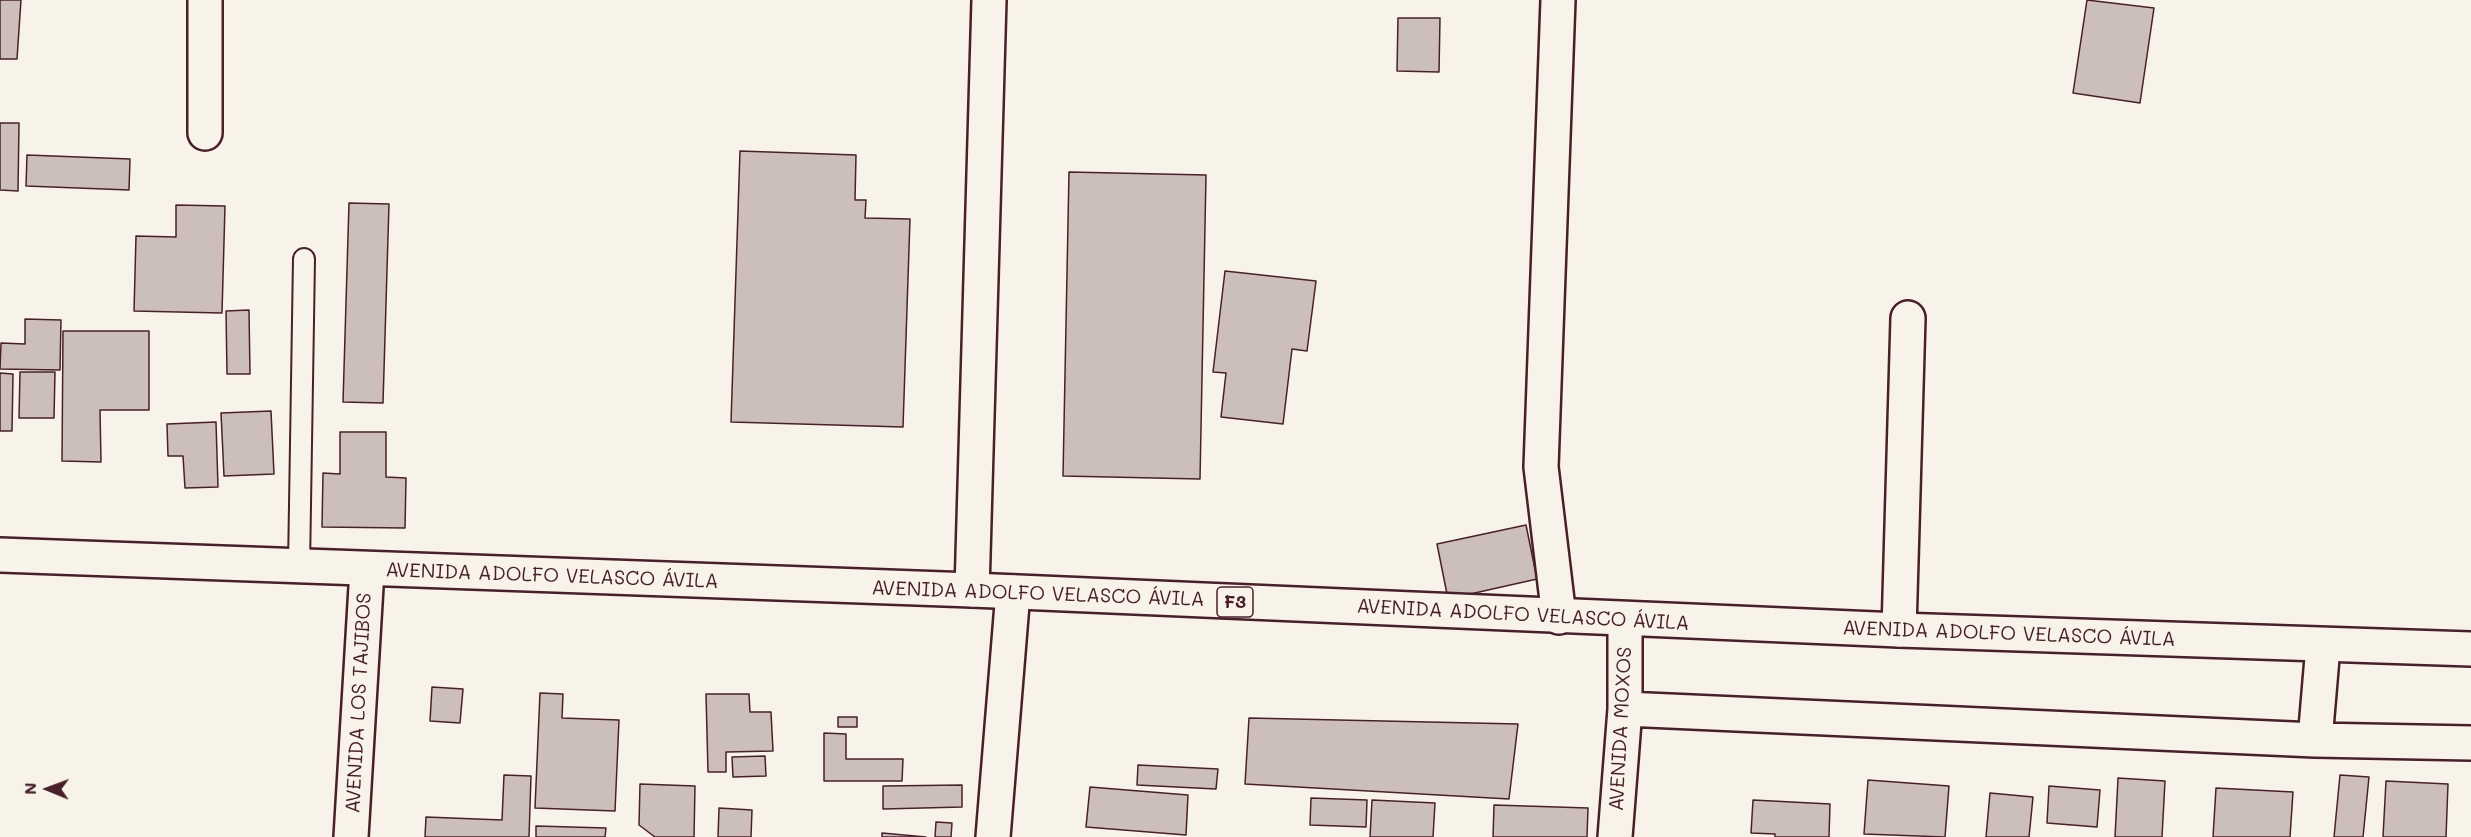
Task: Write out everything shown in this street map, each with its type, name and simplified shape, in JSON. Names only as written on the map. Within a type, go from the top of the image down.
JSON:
[{"type":"main road","points":[[205,0],[205,133]]},
{"type":"main road","points":[[972,590],[989,0]]},
{"type":"main road","points":[[1558,0],[1541,467],[1558,617]]},
{"type":"main road","points":[[1899,630],[1908,318]]},
{"type":"main road","name":"AVENIDA ADOLFO VELASCO ÁVILA","points":[[0,555],[972,590],[1625,620],[2324,646],[2471,649]]},
{"type":"main road","name":"AVENIDA LOS TAJIBOS","points":[[351,837],[367,570]]},
{"type":"main road","points":[[993,837],[1013,592]]},
{"type":"main road","name":"AVENIDA MOXOS","points":[[1615,837],[1625,709],[1625,620]]},
{"type":"main road","points":[[2315,740],[2324,646]]},
{"type":"main road","points":[[1625,709],[2315,740],[2471,743]]},
{"type":"lane","points":[[298,566],[304,259]]},
{"type":"building","points":[[0,0],[21,0],[17,59],[0,59]]},
{"type":"building","points":[[2087,0],[2154,8],[2140,103],[2073,93]]},
{"type":"building","points":[[1398,18],[1440,18],[1439,72],[1397,71]]},
{"type":"building","points":[[0,123],[19,123],[18,191],[0,190]]},
{"type":"building","points":[[740,151],[856,155],[855,200],[866,200],[865,218],[910,219],[903,427],[731,422]]},
{"type":"building","points":[[27,155],[130,159],[129,190],[26,186]]},
{"type":"building","points":[[1069,172],[1206,175],[1200,479],[1063,476]]},
{"type":"building","points":[[349,203],[389,204],[383,403],[343,402]]},
{"type":"building","points":[[176,205],[225,206],[222,313],[134,311],[136,236],[176,237]]},
{"type":"building","points":[[1225,271],[1316,281],[1307,351],[1292,349],[1283,424],[1221,417],[1226,373],[1213,372]]},
{"type":"building","points":[[249,310],[250,374],[227,374],[226,311]]},
{"type":"building","points":[[25,319],[61,320],[60,370],[0,369],[1,343],[25,344]]},
{"type":"building","points":[[63,331],[149,331],[149,410],[100,410],[101,462],[62,461]]},
{"type":"building","points":[[20,372],[55,372],[54,418],[19,418]]},
{"type":"building","points":[[0,373],[13,374],[12,431],[0,431]]},
{"type":"building","points":[[271,411],[274,474],[224,476],[221,413]]},
{"type":"building","points":[[216,422],[218,487],[185,488],[183,456],[168,456],[167,424]]},
{"type":"building","points":[[340,432],[386,432],[386,477],[406,478],[405,528],[322,527],[323,473],[340,474]]},
{"type":"building","points":[[1526,525],[1537,579],[1448,599],[1437,544]]},
{"type":"building","points":[[432,687],[463,689],[460,723],[430,721]]},
{"type":"building","points":[[540,693],[563,694],[562,718],[619,720],[615,811],[535,808]]},
{"type":"building","points":[[706,694],[749,694],[750,712],[771,712],[773,751],[726,752],[726,772],[708,772]]},
{"type":"building","points":[[838,717],[857,717],[857,727],[838,727]]},
{"type":"building","points":[[1249,718],[1518,724],[1509,799],[1245,784]]},
{"type":"building","points":[[824,733],[846,734],[846,759],[903,759],[902,781],[824,781]]},
{"type":"building","points":[[765,756],[766,776],[733,777],[732,757]]},
{"type":"building","points":[[1138,765],[1218,769],[1216,789],[1137,785]]},
{"type":"building","points":[[504,775],[531,776],[529,837],[425,837],[426,817],[502,820]]},
{"type":"building","points":[[2340,775],[2369,777],[2363,837],[2334,837]]},
{"type":"building","points":[[2118,778],[2165,781],[2162,837],[2115,837]]},
{"type":"building","points":[[1868,780],[1949,786],[1945,837],[1864,834]]},
{"type":"building","points":[[2386,781],[2448,784],[2446,837],[2383,837]]},
{"type":"building","points":[[640,784],[695,786],[694,837],[655,837],[639,825]]},
{"type":"building","points":[[962,785],[962,807],[883,809],[883,786]]},
{"type":"building","points":[[2049,786],[2100,790],[2097,827],[2047,823]]},
{"type":"building","points":[[1090,787],[1188,795],[1186,835],[1086,827]]},
{"type":"building","points":[[2216,788],[2293,792],[2290,837],[2213,837]]},
{"type":"building","points":[[1990,793],[2033,797],[2029,837],[1986,837]]},
{"type":"building","points":[[1311,798],[1367,800],[1366,827],[1310,825]]},
{"type":"building","points":[[1372,800],[1435,803],[1433,837],[1370,837]]},
{"type":"building","points":[[1753,800],[1830,804],[1829,837],[1775,837],[1775,834],[1751,833]]},
{"type":"building","points":[[1494,805],[1588,808],[1587,837],[1493,837]]},
{"type":"building","points":[[719,808],[752,810],[751,837],[718,837]]},
{"type":"building","points":[[936,822],[952,823],[951,837],[935,837]]},
{"type":"building","points":[[536,826],[606,828],[605,837],[536,837]]},
{"type":"building","points":[[882,833],[926,837],[882,837]]}]
